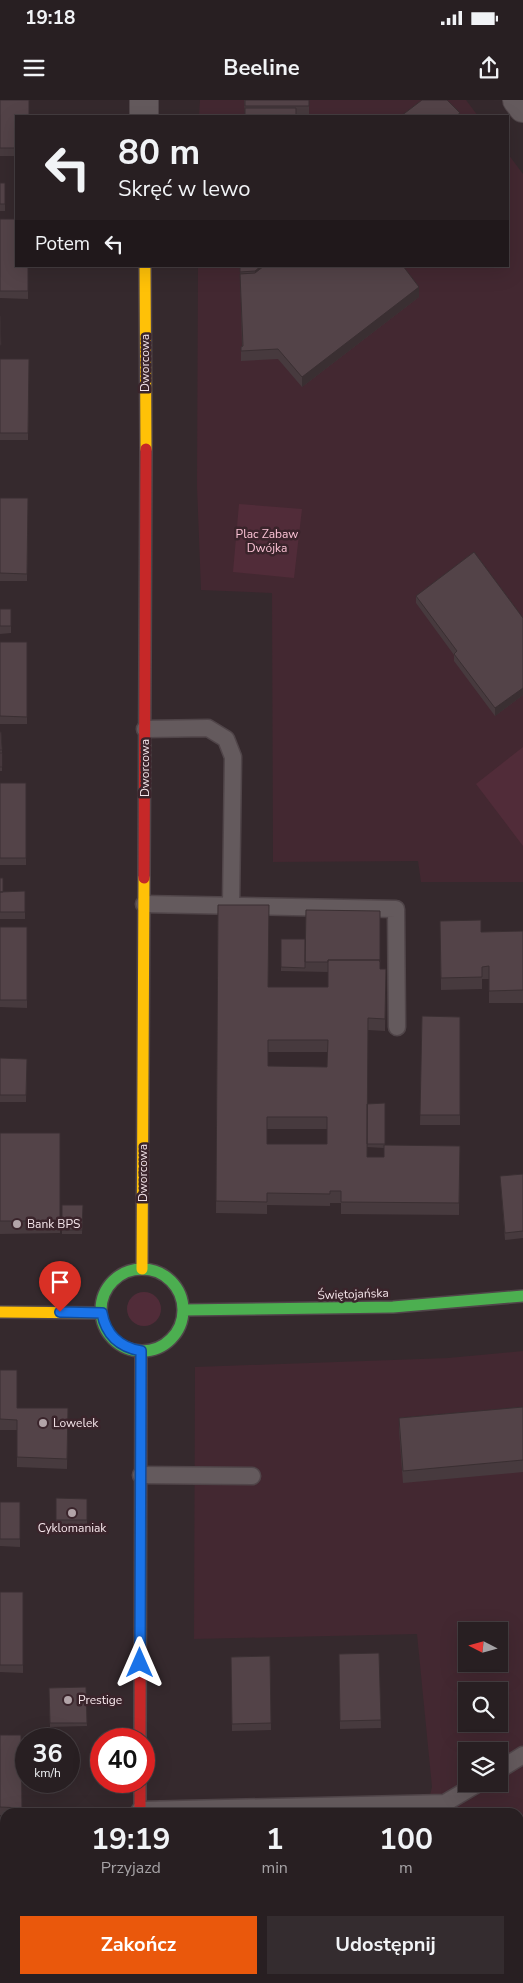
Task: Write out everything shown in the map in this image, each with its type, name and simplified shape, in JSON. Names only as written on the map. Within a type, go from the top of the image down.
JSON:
[{"type":"street","points":[[144,100],[144,115]]},
{"type":"street","points":[[517,100],[523,108]]},
{"type":"street","name":"Dworcowa","points":[[142,1269],[145,267]]},
{"type":"street","points":[[142,1269],[161,1274],[176,1286],[184,1310],[181,1323],[175,1335],[160,1346],[141,1351],[129,1349],[118,1343],[104,1325],[102,1300],[108,1287],[117,1278],[129,1271],[142,1269]]},
{"type":"street","name":"Świętojańska","points":[[184,1310],[322,1310],[393,1307],[523,1296]]},
{"type":"street","points":[[0,1312],[102,1313]]},
{"type":"street","points":[[140,1728],[141,1351]]},
{"type":"street","points":[[140,1793],[140,1808]]},
{"type":"lane","points":[[145,729],[208,728],[226,739],[233,757],[231,906]]},
{"type":"lane","points":[[144,904],[396,909],[397,1027]]},
{"type":"lane","points":[[141,1475],[252,1476]]},
{"type":"lane","points":[[508,1764],[523,1755]]},
{"type":"lane","points":[[254,1808],[445,1803],[464,1792]]},
{"type":"shaded area","points":[[200,100],[466,100],[477,115],[199,115]]},
{"type":"shaded area","points":[[509,155],[523,174],[523,882],[421,882],[418,861],[273,862],[272,593],[201,590],[197,486],[198,267],[509,267]]},
{"type":"shaded area","points":[[523,1351],[523,1808],[427,1808],[432,1787],[417,1634],[194,1639],[195,1367],[448,1358]]},
{"type":"green space","name":"Plac Zabaw Dwójka","points":[[239,504],[302,509],[294,578],[233,572]]},
{"type":"green space","points":[[523,747],[523,846],[476,784]]},
{"type":"green space","points":[[144,1292],[156,1297],[161,1309],[156,1321],[144,1326],[132,1321],[127,1309],[132,1297]]},
{"type":"building","points":[[0,100],[29,100],[29,115],[15,115],[15,148],[0,148]]},
{"type":"building","points":[[245,100],[309,100],[309,106],[245,106]]},
{"type":"building","points":[[422,100],[447,100],[460,113],[457,115],[402,115]]},
{"type":"building","points":[[245,108],[296,108],[296,115],[245,115]]},
{"type":"building","points":[[0,183],[5,183],[5,204],[0,204]]},
{"type":"building","points":[[0,219],[15,219],[15,267],[28,267],[28,291],[0,291]]},
{"type":"building","points":[[240,267],[260,267],[255,271],[240,272]]},
{"type":"building","points":[[263,267],[404,267],[419,287],[302,377],[278,349],[241,351],[243,346],[240,274],[255,273]]},
{"type":"building","points":[[0,359],[29,359],[28,433],[0,433]]},
{"type":"building","points":[[0,498],[28,498],[27,574],[0,573]]},
{"type":"building","points":[[474,552],[523,618],[523,688],[495,708],[454,654],[457,651],[416,596]]},
{"type":"building","points":[[0,609],[11,609],[11,626],[0,626]]},
{"type":"building","points":[[0,642],[27,642],[27,717],[0,716]]},
{"type":"building","points":[[1,732],[2,750],[0,750]]},
{"type":"building","points":[[0,753],[2,753],[2,767],[0,767]]},
{"type":"building","points":[[0,783],[26,783],[26,858],[0,858]]},
{"type":"building","points":[[0,878],[3,878],[3,892],[0,892]]},
{"type":"building","points":[[25,891],[25,912],[0,912],[0,892]]},
{"type":"building","points":[[218,905],[269,905],[268,987],[328,987],[328,960],[380,960],[380,969],[386,969],[385,1019],[368,1018],[367,1157],[384,1157],[384,1145],[460,1146],[459,1203],[341,1202],[341,1191],[330,1191],[330,1194],[267,1193],[267,1202],[216,1201]],"holes":[[[268,1040],[328,1040],[327,1067],[268,1066]],[[267,1117],[327,1117],[327,1144],[267,1144]]]},
{"type":"building","points":[[306,910],[380,911],[380,960],[305,962]]},
{"type":"building","points":[[481,920],[481,932],[523,931],[523,990],[489,991],[489,966],[482,967],[482,977],[441,978],[440,921]]},
{"type":"building","points":[[0,927],[27,927],[27,1000],[0,1000]]},
{"type":"building","points":[[281,939],[305,939],[305,968],[281,967]]},
{"type":"building","points":[[422,1016],[460,1017],[460,1115],[420,1115]]},
{"type":"building","points":[[0,1058],[27,1059],[26,1095],[0,1095]]},
{"type":"building","points":[[385,1103],[385,1144],[367,1144],[367,1104]]},
{"type":"building","points":[[0,1133],[60,1133],[60,1221],[0,1221]]},
{"type":"building","points":[[523,1174],[523,1231],[505,1233],[500,1176]]},
{"type":"building","points":[[62,1205],[83,1205],[82,1230],[62,1230]]},
{"type":"building","points":[[0,1370],[17,1370],[17,1408],[68,1408],[67,1459],[17,1457],[17,1420],[0,1419]]},
{"type":"building","points":[[523,1407],[523,1460],[403,1471],[399,1418]]},
{"type":"building","name":"Cyklomaniak","points":[[56,1498],[87,1499],[87,1520],[56,1520]]},
{"type":"building","points":[[0,1502],[20,1502],[20,1539],[0,1539]]},
{"type":"building","points":[[0,1592],[23,1592],[23,1665],[0,1665]]},
{"type":"building","points":[[379,1653],[381,1720],[340,1721],[339,1654]]},
{"type":"building","points":[[270,1656],[271,1723],[232,1724],[231,1657]]},
{"type":"building","points":[[86,1687],[87,1723],[50,1723],[49,1688]]},
{"type":"building","points":[[0,1735],[15,1735],[15,1793],[22,1793],[22,1808],[0,1807]]},
{"type":"traffic: fast","points":[[142,1269],[158,1272],[171,1281],[180,1294],[183,1310],[180,1326],[171,1339],[158,1348],[142,1351],[126,1348],[113,1339],[104,1326],[101,1310],[104,1294],[113,1281],[126,1272],[142,1269]]},
{"type":"traffic: fast","points":[[183,1310],[393,1307],[523,1296]]},
{"type":"traffic: slow","points":[[145,267],[146,449]]},
{"type":"traffic: slow","points":[[142,1269],[144,878]]},
{"type":"traffic: slow","points":[[0,1312],[101,1313]]},
{"type":"traffic: jam","points":[[144,878],[146,449]]},
{"type":"traffic: jam","points":[[140,1728],[141,1351]]},
{"type":"traffic: jam","points":[[140,1793],[140,1808]]},
{"type":"place","name":"Bank BPS","points":[[17,1224]]},
{"type":"place","name":"Lowelek","points":[[43,1423]]},
{"type":"place","name":"Cyklomaniak","points":[[72,1513]]},
{"type":"place","name":"Prestige","points":[[68,1700]]},
{"type":"route","points":[[60,1312],[102,1313],[104,1325],[118,1343],[129,1349],[141,1351],[140,1663]]}]
